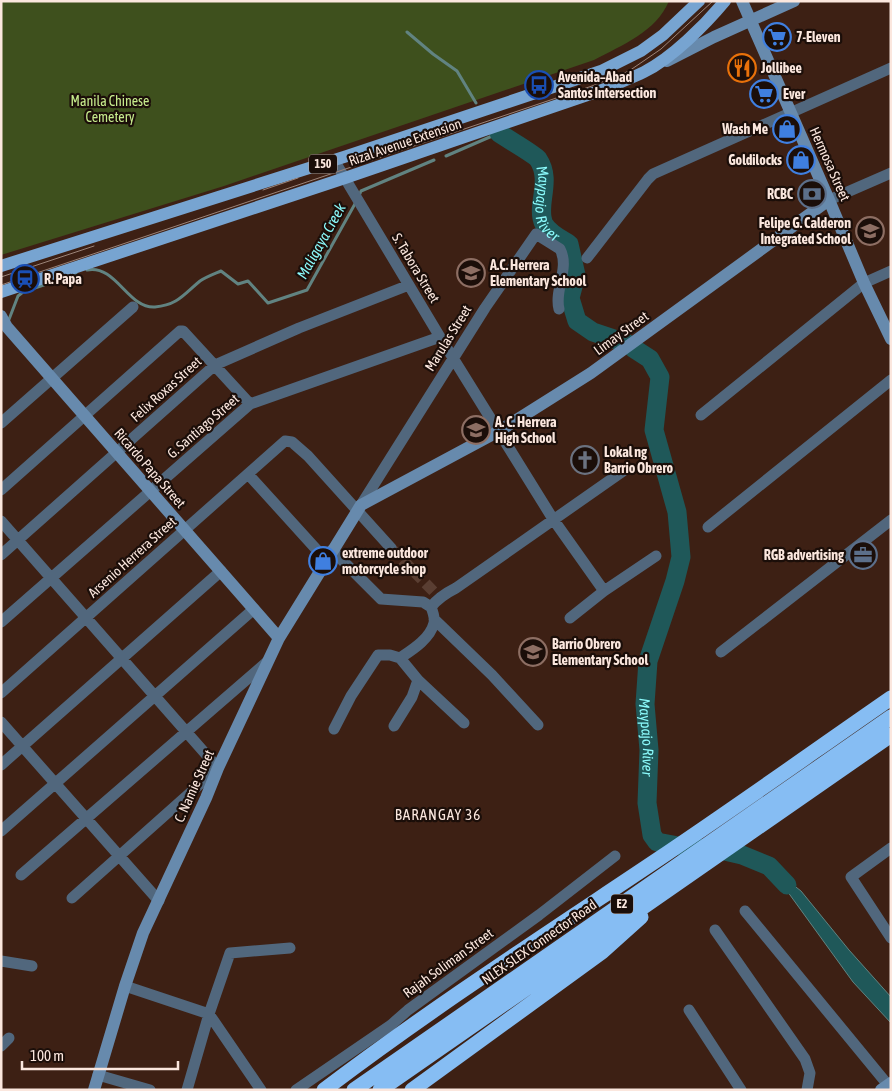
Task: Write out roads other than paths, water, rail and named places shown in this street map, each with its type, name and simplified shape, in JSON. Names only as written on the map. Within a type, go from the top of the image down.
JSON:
[{"type":"highway","points":[[324,1090],[372,1053],[464,988],[659,858],[891,698]]},
{"type":"highway","name":"NLEX-SLEX Connector Road","points":[[354,1090],[891,718]]},
{"type":"highway","name":"E2","points":[[380,1090],[891,735]]},
{"type":"highway","points":[[412,1090],[602,952],[671,888]]},
{"type":"main road","name":"Rizal Avenue Extension","points":[[1,266],[334,160],[601,71],[641,51],[663,35],[700,1]]},
{"type":"main road","name":"150","points":[[646,71],[680,48],[710,19],[725,1]]},
{"type":"main road","name":"Rizal Avenue Extension","points":[[1,292],[345,178],[605,89],[646,71]]},
{"type":"street","name":"Hermosa Street","points":[[742,1],[749,21],[864,282],[891,339]]},
{"type":"street","points":[[646,71],[794,1]]},
{"type":"street","points":[[587,258],[653,174],[891,68]]},
{"type":"street","name":"S. Tabora Street","points":[[334,160],[440,337],[553,519],[604,591]]},
{"type":"street","name":"Limay Street","points":[[359,507],[499,430],[591,373],[829,200],[891,173]]},
{"type":"street","name":"Marulas Street","points":[[359,507],[484,308],[536,234],[562,252],[563,268],[558,302],[560,309]]},
{"type":"street","points":[[700,415],[864,282],[891,271]]},
{"type":"street","name":"Felix Roxas Street","points":[[1,555],[216,365],[299,328],[409,285]]},
{"type":"street","points":[[1,423],[134,307]]},
{"type":"street","name":"Ricardo Papa Street","points":[[1,316],[7,327],[280,638]]},
{"type":"street","points":[[1,490],[178,332],[183,331],[250,404]]},
{"type":"street","name":"G. Santiago Street","points":[[1,622],[250,404],[440,337]]},
{"type":"street","points":[[708,526],[891,380]]},
{"type":"street","name":"Arsenio Herrera Street","points":[[1,692],[248,474],[281,442],[288,441],[296,444],[359,507]]},
{"type":"street","points":[[400,658],[414,649],[430,633],[434,619],[432,607],[437,595],[456,588],[626,469]]},
{"type":"street","points":[[248,474],[329,555],[382,599],[423,602],[432,607]]},
{"type":"street","points":[[359,507],[391,548]]},
{"type":"street","name":"C. Namie Street","points":[[94,1090],[125,986],[144,934],[218,768],[280,638],[359,507]]},
{"type":"street","points":[[721,652],[891,520]]},
{"type":"street","points":[[1,521],[218,768],[72,898]]},
{"type":"street","points":[[570,618],[604,591],[656,556]]},
{"type":"street","points":[[1,765],[221,571]]},
{"type":"street","points":[[1,831],[254,609]]},
{"type":"street","points":[[434,619],[492,675],[538,725]]},
{"type":"street","points":[[334,729],[351,696],[378,655],[390,655],[400,658],[418,680],[464,723]]},
{"type":"street","points":[[21,875],[268,661]]},
{"type":"street","points":[[394,726],[412,697],[418,680]]},
{"type":"street","points":[[1,722],[159,901]]},
{"type":"street","points":[[891,848],[851,877],[891,938]]},
{"type":"street","name":"Rajah Soliman Street","points":[[296,1090],[391,1025],[408,1010],[539,915],[615,856]]},
{"type":"street","points":[[745,910],[887,1086]]},
{"type":"street","points":[[715,930],[805,1059],[810,1073],[808,1090]]},
{"type":"street","points":[[187,1090],[209,1014],[230,953],[290,948]]},
{"type":"street","points":[[1,961],[32,966]]},
{"type":"street","points":[[125,986],[209,1014],[261,1090]]},
{"type":"street","points":[[689,1010],[741,1090]]},
{"type":"street","points":[[98,1075],[150,1090]]},
{"type":"water","points":[[769,866],[801,891],[849,950],[891,997],[891,1023],[853,982]]},
{"type":"waterway","points":[[407,32],[457,71],[476,103]]},
{"type":"waterway","name":"Maligaya Creek","points":[[446,156],[499,133]]},
{"type":"waterway","name":"Maypajo River","points":[[499,133],[538,159],[542,167],[544,176],[542,217],[544,224],[549,230],[569,244],[576,275],[570,298],[577,321],[593,332],[626,343]]},
{"type":"waterway","name":"Maligaya Creek","points":[[359,196],[361,191],[434,160]]},
{"type":"waterway","name":"Maligaya Creek","points":[[87,270],[97,270],[106,274],[129,295],[146,306],[155,307],[169,304],[180,298],[200,281],[221,271],[238,284],[248,281],[268,303],[307,290],[356,202]]},
{"type":"waterway","name":"Maligaya Creek","points":[[8,322],[18,296],[23,292],[76,274]]},
{"type":"waterway","name":"Maypajo River","points":[[633,348],[650,359],[660,377],[654,430],[677,512],[681,557],[675,581],[648,661],[645,704],[649,750],[647,803],[652,835],[657,842],[689,848],[716,849],[742,855],[769,866],[787,885]]},
{"type":"tunnel","points":[[391,548],[434,592]]},
{"type":"tram line","points":[[1,285],[592,86],[629,71],[661,49],[713,1]]},
{"type":"tram line","points":[[263,190],[298,178]]},
{"type":"tram line","points":[[1,277],[94,246]]},
{"type":"place","name":"7-Eleven","points":[[777,37]]},
{"type":"place","name":"Jollibee","points":[[742,68]]},
{"type":"place","name":"Avenida–Abad Santos Intersection","points":[[539,85]]},
{"type":"place","name":"Ever","points":[[764,94]]},
{"type":"place","name":"Wash Me","points":[[787,129]]},
{"type":"place","name":"Goldilocks","points":[[801,160]]},
{"type":"place","name":"RCBC","points":[[812,194]]},
{"type":"place","name":"Felipe G. Calderon Integrated School","points":[[870,231]]},
{"type":"place","name":"A.C. Herrera Elementary School","points":[[471,273]]},
{"type":"place","name":"R. Papa","points":[[25,279]]},
{"type":"place","name":"A. C. Herrera High School","points":[[476,430]]},
{"type":"place","name":"Lokal ng Barrio Obrero","points":[[585,460]]},
{"type":"place","name":"RGB advertising","points":[[863,555]]},
{"type":"place","name":"extreme outdoor motorcycle shop","points":[[323,561]]},
{"type":"place","name":"Barrio Obrero Elementary School","points":[[533,652]]},
{"type":"district","name":"BARANGAY 36","points":[[438,814]]},
{"type":"park label","name":"Manila Chinese Cemetery","points":[[110,109]]}]
